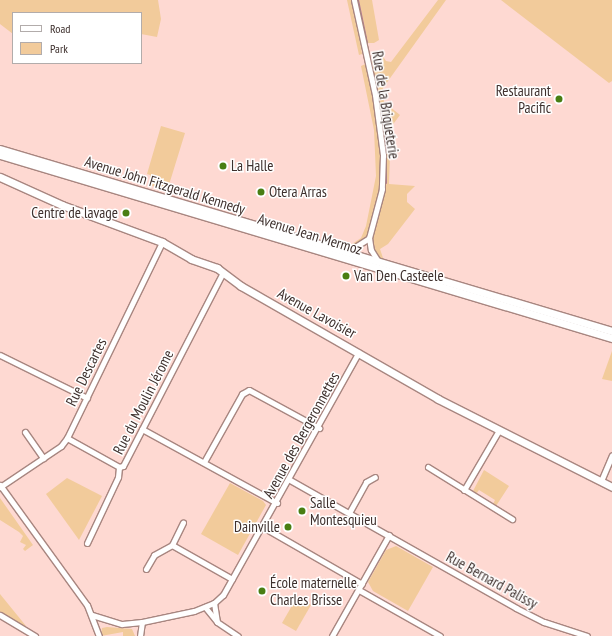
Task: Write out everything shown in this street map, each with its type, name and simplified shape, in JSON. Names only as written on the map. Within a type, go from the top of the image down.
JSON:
[{"type":"main road","name":"Avenue John Fitzgerald Kennedy","points":[[0,149],[612,331]]},
{"type":"main road","name":"Avenue Jean Mermoz","points":[[0,155],[612,338]]},
{"type":"main road","name":"Avenue Lavoisier","points":[[1,178],[162,242],[190,259],[223,272],[241,286],[360,352],[438,399],[612,487]]},
{"type":"street","name":"Rue de la Briqueterie","points":[[354,0],[372,85],[383,155],[382,189],[370,238]]},
{"type":"street","points":[[346,252],[370,238],[371,250],[378,262]]},
{"type":"street","name":"Rue Descartes","points":[[0,486],[43,458],[67,438],[162,242]]},
{"type":"street","name":"Rue du Moulin Jérome","points":[[87,543],[118,477],[119,467],[123,466],[223,272]]},
{"type":"street","name":"Avenue des Bergeronnettes","points":[[92,615],[122,624],[142,622],[205,607],[214,603],[225,593],[290,480],[360,352]]},
{"type":"street","points":[[0,355],[87,398]]},
{"type":"street","points":[[204,462],[242,394],[249,390],[255,391],[319,428]]},
{"type":"street","points":[[142,429],[277,503]]},
{"type":"street","points":[[464,490],[499,430]]},
{"type":"street","points":[[25,432],[43,458]]},
{"type":"street","points":[[67,438],[119,467]]},
{"type":"street","points":[[600,481],[612,455]]},
{"type":"street","points":[[428,467],[512,519]]},
{"type":"street","points":[[349,513],[366,482],[371,477],[375,477]]},
{"type":"street","name":"Rue Bernard Palissy","points":[[290,480],[516,608],[544,622],[586,636]]},
{"type":"street","points":[[0,486],[92,615],[99,636]]},
{"type":"street","points":[[172,545],[183,522]]},
{"type":"street","points":[[263,527],[362,584]]},
{"type":"street","points":[[332,636],[389,535]]},
{"type":"street","points":[[146,569],[154,554],[165,547],[172,545],[232,579]]},
{"type":"street","points":[[359,590],[440,636]]},
{"type":"street","points":[[214,603],[217,622]]},
{"type":"street","points":[[205,607],[217,622],[238,636]]},
{"type":"street","points":[[0,615],[35,636]]},
{"type":"street","points":[[140,636],[142,622]]},
{"type":"green space","points":[[0,0],[158,0],[161,19],[157,37],[142,34],[142,12],[12,12],[12,33],[0,24]]},
{"type":"green space","points":[[347,0],[351,0],[361,47],[362,54],[359,55]]},
{"type":"green space","points":[[357,0],[372,0],[379,40],[374,43],[365,43]]},
{"type":"green space","points":[[438,0],[446,0],[383,88],[384,102],[400,115],[391,127],[389,184],[415,186],[407,194],[407,202],[415,209],[388,244],[380,249],[385,264],[374,257],[369,238],[354,249],[349,246],[361,238],[366,226],[376,176],[374,130],[361,66],[374,60],[380,52],[386,61],[391,62]]},
{"type":"green space","points":[[501,0],[612,0],[612,81],[609,83]]},
{"type":"green space","points":[[161,126],[185,133],[168,188],[165,190],[150,185],[150,175],[147,174]]},
{"type":"green space","points":[[612,351],[612,381],[602,379]]},
{"type":"green space","points":[[484,470],[509,486],[496,506],[493,504],[495,500],[479,490],[476,494],[473,491]]},
{"type":"green space","points":[[67,478],[102,496],[79,540],[46,494]]},
{"type":"green space","points":[[230,483],[263,501],[266,505],[238,555],[201,534]]},
{"type":"green space","points":[[0,498],[33,545],[25,551],[23,549],[26,545],[20,542],[23,536],[0,520]]},
{"type":"green space","points":[[396,546],[433,567],[408,611],[373,591],[368,582],[386,550]]},
{"type":"green space","points":[[0,594],[26,626],[26,628],[0,613]]},
{"type":"green space","points":[[297,597],[311,605],[296,631],[282,623]]},
{"type":"green space","points":[[102,628],[132,629],[135,636],[123,636],[123,632],[101,636]]},
{"type":"waterway","points":[[358,0],[367,43]]},
{"type":"waterway","points":[[371,63],[386,135],[386,183]]},
{"type":"place","name":"Restaurant Pacific","points":[[559,99]]},
{"type":"place","name":"La Halle","points":[[223,166]]},
{"type":"place","name":"Otera Arras","points":[[261,192]]},
{"type":"place","name":"Centre de lavage","points":[[126,213]]},
{"type":"place","name":"Van Den Casteele","points":[[346,276]]},
{"type":"place","name":"Salle Montesquieu","points":[[302,511]]},
{"type":"place","name":"Dainville","points":[[288,527]]},
{"type":"place","name":"École maternelle Charles Brisse","points":[[262,591]]}]
